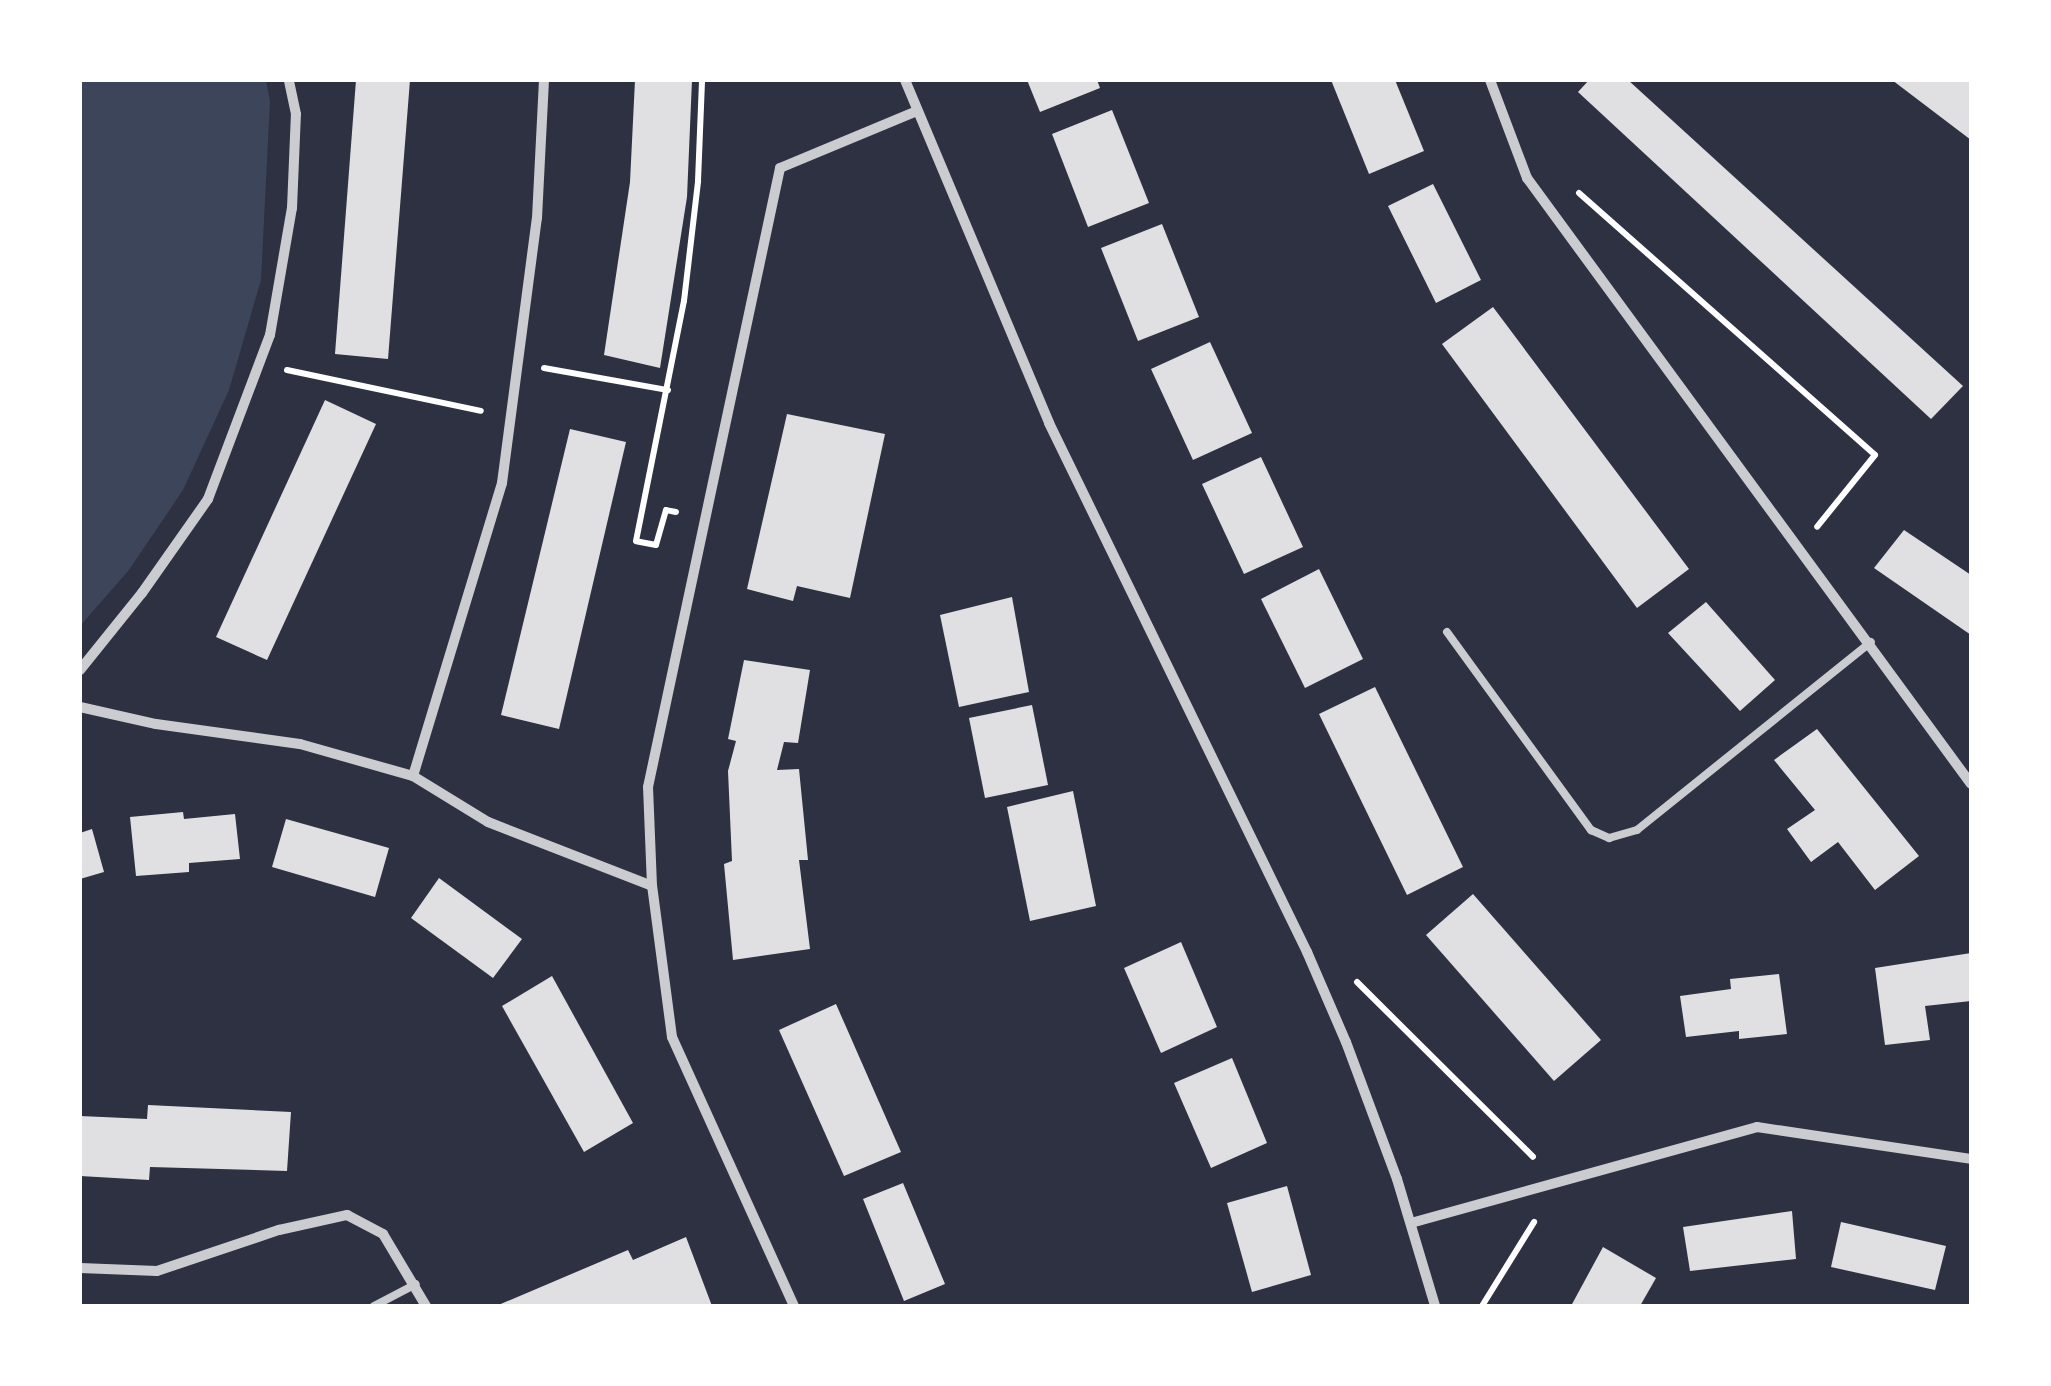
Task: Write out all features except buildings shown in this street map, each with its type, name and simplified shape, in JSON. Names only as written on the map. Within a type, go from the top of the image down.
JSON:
[{"type":"street","points":[[80,670],[142,593],[208,499],[270,334],[292,208],[296,114],[289,80]]},
{"type":"street","points":[[413,776],[502,483],[537,218],[544,80]]},
{"type":"street","points":[[905,80],[1049,423],[1307,952],[1363,1084],[1435,1306]]},
{"type":"street","points":[[1490,80],[1527,178],[1871,642],[1971,784]]},
{"type":"street","points":[[794,1306],[672,1036],[652,886],[648,787],[780,168],[917,111]]},
{"type":"street","points":[[80,707],[156,724],[300,744],[413,776],[488,822],[652,886]]},
{"type":"street","points":[[1411,1223],[1758,1126],[1971,1159]]},
{"type":"street","points":[[80,1268],[157,1271],[280,1230],[347,1215],[383,1234],[426,1306]]},
{"type":"lane","points":[[1447,632],[1590,830],[1609,838],[1637,830],[1871,642]]},
{"type":"lane","points":[[374,1306],[416,1284]]},
{"type":"path","points":[[702,80],[698,181],[668,390],[636,541],[656,545],[666,510],[706,518]]},
{"type":"path","points":[[1567,182],[1875,455],[1800,547]]},
{"type":"path","points":[[518,364],[668,390]]},
{"type":"path","points":[[318,377],[511,418]]},
{"type":"path","points":[[1356,981],[1558,1182],[1482,1306]]},
{"type":"shaded area","points":[[80,80],[266,80],[270,101],[261,280],[229,390],[183,490],[129,570],[80,626]]}]
